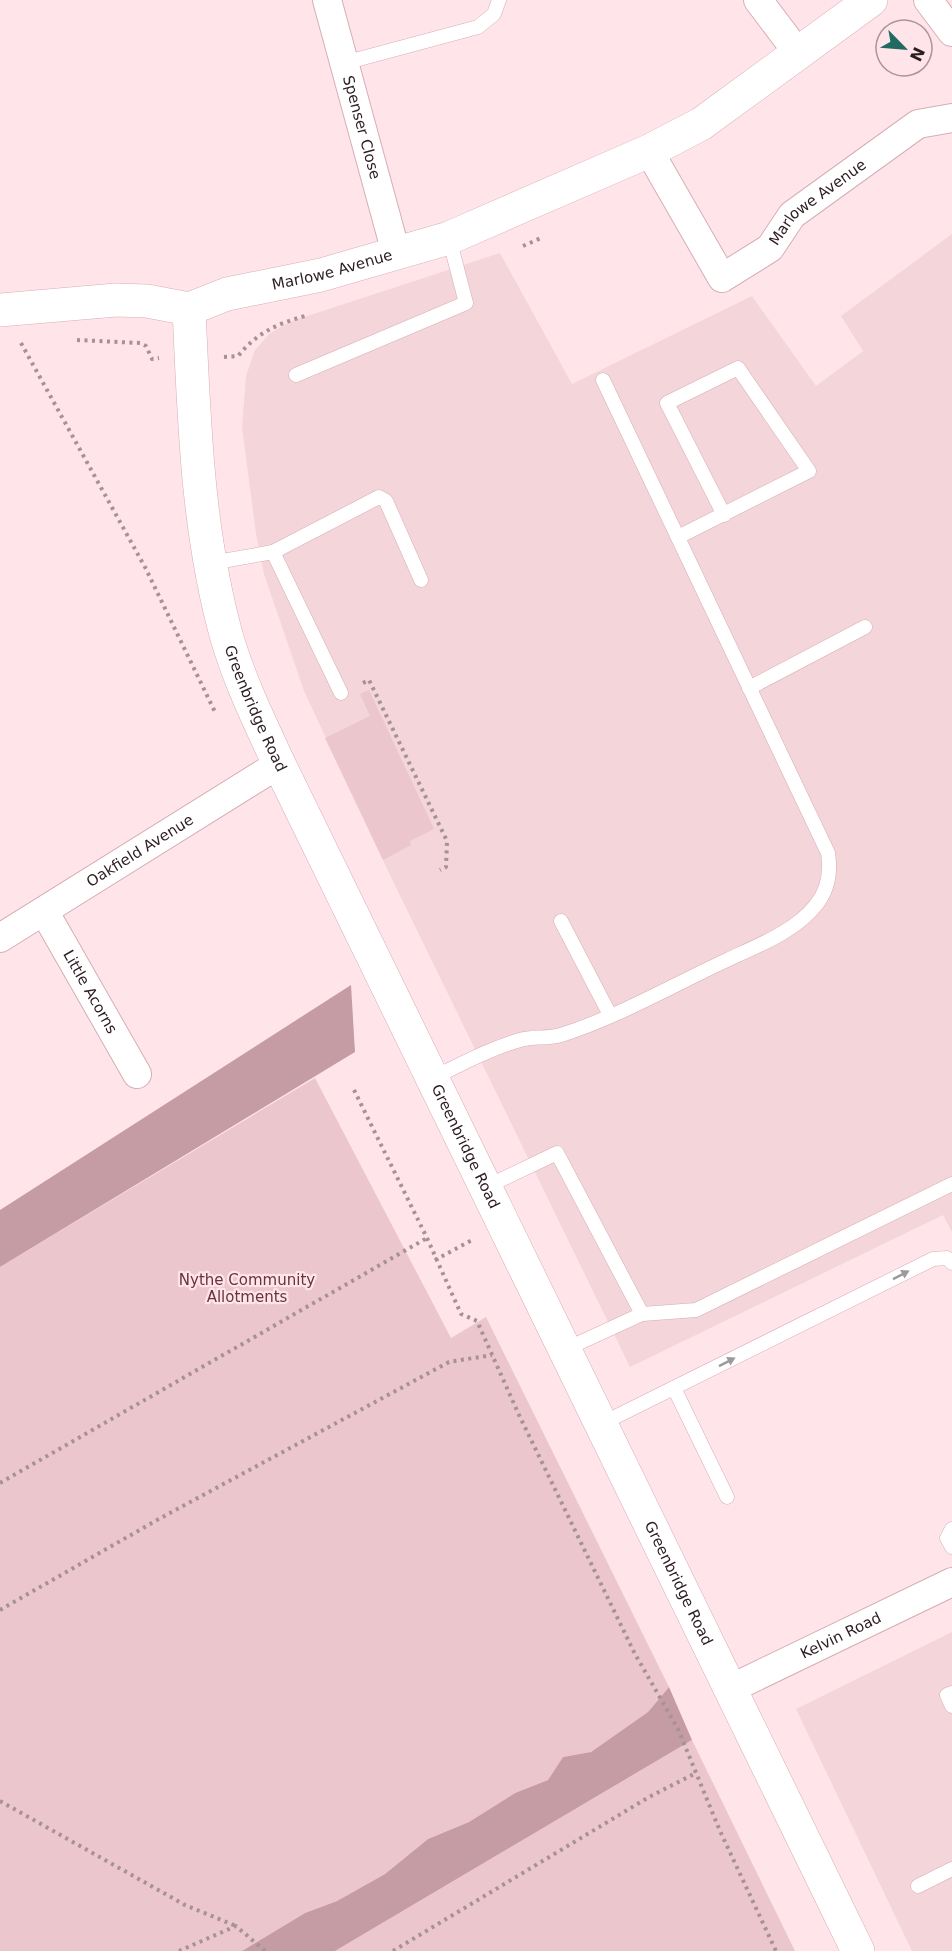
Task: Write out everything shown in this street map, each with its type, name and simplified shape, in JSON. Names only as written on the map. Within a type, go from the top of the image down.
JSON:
[{"type":"street","name":"Spenser Close","points":[[327,0],[396,254]]},
{"type":"street","points":[[758,0],[798,53]]},
{"type":"street","name":"Marlowe Avenue","points":[[189,309],[227,294],[321,275],[449,238],[649,151],[725,108],[871,0]]},
{"type":"street","points":[[928,0],[952,32]]},
{"type":"street","name":"Marlowe Avenue","points":[[649,151],[722,278],[770,248],[792,215],[918,124],[952,118]]},
{"type":"street","points":[[0,310],[116,300],[147,301],[189,309]]},
{"type":"street","name":"Greenbridge Road","points":[[189,309],[194,432],[200,498],[227,637],[241,679],[279,764],[858,1951]]},
{"type":"street","name":"Oakfield Avenue","points":[[0,938],[279,764]]},
{"type":"street","name":"Little Acorns","points":[[44,911],[138,1074]]},
{"type":"street","name":"Kelvin Road","points":[[730,1689],[952,1582]]},
{"type":"lane","points":[[344,63],[478,27],[494,14],[499,0]]},
{"type":"lane","points":[[296,375],[466,303],[449,238]]},
{"type":"lane","points":[[678,537],[724,515],[809,471],[738,368],[667,403],[724,515]]},
{"type":"lane","points":[[433,1078],[497,1047],[524,1039],[560,1035],[610,1015],[789,928],[811,911],[824,892],[830,868],[828,853],[603,380]]},
{"type":"lane","points":[[211,563],[273,552],[383,497],[421,580]]},
{"type":"lane","points":[[273,552],[340,693]]},
{"type":"lane","points":[[750,688],[865,627]]},
{"type":"lane","points":[[561,921],[610,1015]]},
{"type":"lane","points":[[486,1187],[557,1153],[642,1314]]},
{"type":"lane","points":[[566,1349],[642,1314],[696,1310],[952,1184]]},
{"type":"lane","points":[[601,1424],[933,1259],[947,1258],[952,1263]]},
{"type":"lane","points":[[674,1388],[727,1497]]},
{"type":"lane","points":[[952,1528],[947,1538],[952,1547]]},
{"type":"lane","points":[[952,1693],[947,1695],[952,1706]]},
{"type":"lane","points":[[918,1886],[952,1869]]},
{"type":"path","points":[[21,343],[146,569],[218,719]]},
{"type":"path","points":[[340,693],[369,680],[447,841],[446,867],[440,870]]},
{"type":"path","points":[[354,1090],[427,1238],[461,1314],[477,1321],[634,1654],[678,1729],[720,1831],[776,1951]]},
{"type":"path","points":[[435,1260],[504,1224]]},
{"type":"path","points":[[0,1483],[427,1238]]},
{"type":"path","points":[[0,1610],[157,1520],[449,1362],[492,1355]]},
{"type":"path","points":[[393,1951],[649,1797],[696,1773]]},
{"type":"path","points":[[0,1802],[184,1905],[236,1926],[265,1951]]},
{"type":"path","points":[[179,1951],[236,1926]]},
{"type":"shaded area","points":[[952,234],[952,1232],[943,1215],[630,1367],[389,873],[304,691],[264,574],[256,534],[242,427],[246,376],[255,350],[269,334],[289,322],[500,253],[572,384],[752,296],[816,386],[863,351],[841,316]]},
{"type":"shaded area","points":[[351,985],[355,1052],[0,1267],[0,1210]]},
{"type":"shaded area","points":[[952,1632],[952,1951],[912,1951],[796,1709]]},
{"type":"shaded area","points":[[669,1687],[692,1740],[335,1951],[242,1951],[305,1913],[337,1901],[385,1874],[428,1839],[469,1822],[515,1793],[548,1780],[563,1757],[591,1752],[648,1712]]},
{"type":"green space","points":[[369,690],[434,829],[410,841],[411,845],[383,860],[325,738],[370,716],[360,694]]},
{"type":"green space","name":"Nythe Community Allotments","points":[[315,1078],[451,1338],[486,1317],[669,1687],[648,1712],[591,1752],[563,1757],[548,1780],[515,1793],[469,1822],[428,1839],[385,1874],[337,1901],[305,1913],[242,1951],[0,1951],[0,1267]]},
{"type":"green space","points":[[692,1740],[795,1951],[335,1951]]}]
